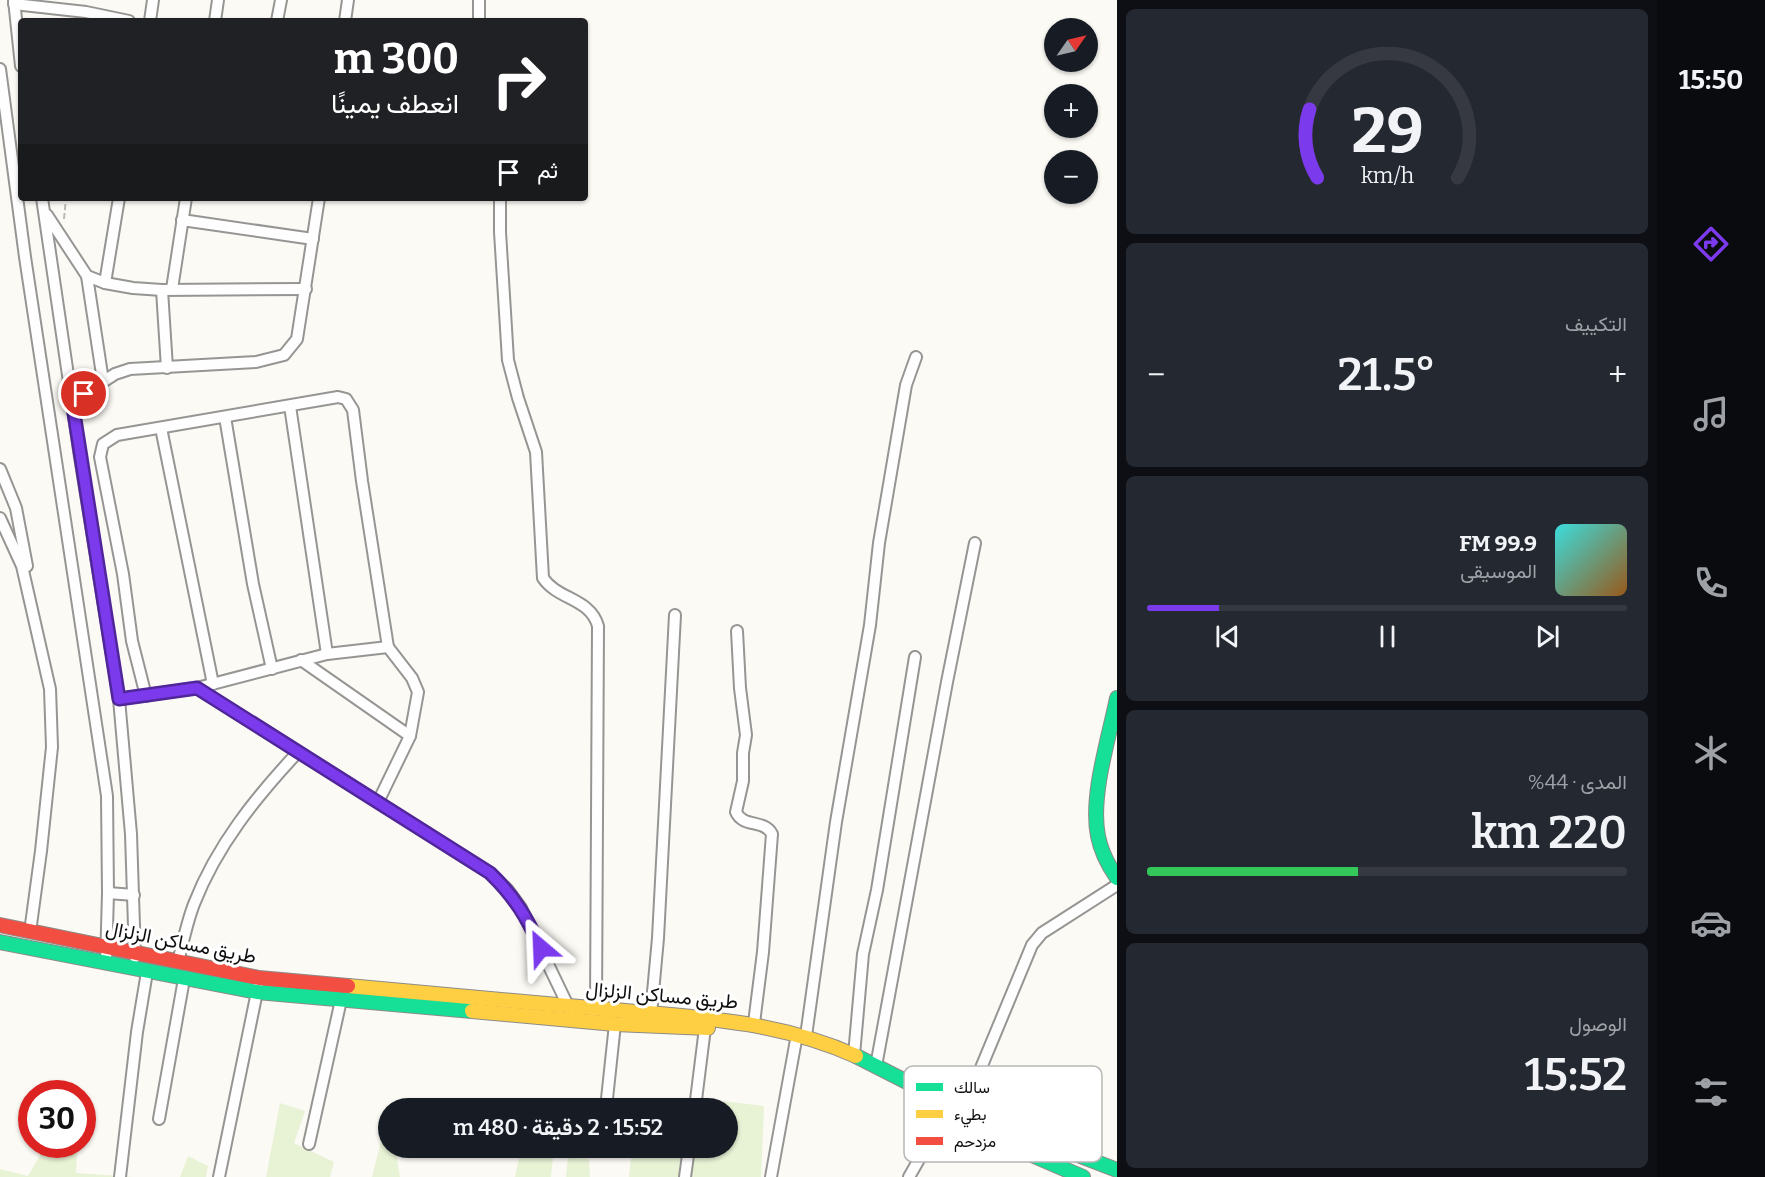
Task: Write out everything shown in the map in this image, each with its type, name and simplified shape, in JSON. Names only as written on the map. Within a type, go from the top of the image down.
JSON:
[{"type":"street","points":[[150,18],[153,0]]},
{"type":"street","points":[[215,18],[218,0]]},
{"type":"street","points":[[278,18],[281,0]]},
{"type":"street","points":[[345,18],[348,0]]},
{"type":"street","points":[[479,0],[479,18]]},
{"type":"street","points":[[18,39],[14,2],[115,18]]},
{"type":"street","points":[[0,69],[23,245],[107,796],[106,963]]},
{"type":"street","points":[[42,201],[119,699],[131,834],[135,953],[141,971],[137,1032],[120,1177]]},
{"type":"street","points":[[105,283],[119,201]]},
{"type":"street","points":[[167,368],[167,289],[185,201]]},
{"type":"street","points":[[74,413],[84,394],[115,374],[130,369],[256,362],[284,356],[297,339],[319,201]]},
{"type":"street","points":[[500,201],[508,360],[536,452],[543,578],[557,592],[585,605],[594,615],[598,626],[597,1009]]},
{"type":"street","points":[[44,211],[87,276],[103,381]]},
{"type":"street","points":[[182,220],[313,239]]},
{"type":"street","points":[[87,276],[105,283],[132,288],[306,289]]},
{"type":"street","points":[[771,1177],[801,1038],[870,625],[879,543],[906,386],[916,357]]},
{"type":"street","points":[[146,696],[132,641],[123,574],[100,453],[105,441],[117,435],[339,397],[346,399],[353,410],[388,647],[412,678],[418,692],[410,736],[378,802]]},
{"type":"street","points":[[290,406],[327,654]]},
{"type":"street","points":[[225,417],[253,584],[272,669]]},
{"type":"street","points":[[161,428],[213,684]]},
{"type":"street","points":[[0,469],[16,508],[27,565],[25,579]]},
{"type":"street","points":[[0,518],[22,566],[50,689],[52,747],[42,851],[30,932]]},
{"type":"street","points":[[876,1066],[975,543]]},
{"type":"street","points":[[651,1014],[658,938],[675,615]]},
{"type":"street","points":[[737,631],[740,688],[746,735],[743,753],[743,781],[736,812],[742,820],[766,826],[772,834],[763,952],[753,1023]]},
{"type":"street","points":[[119,699],[197,688],[327,654],[388,647]]},
{"type":"street","points":[[854,1055],[863,954],[877,890],[915,657]]},
{"type":"street","points":[[301,660],[410,736]]},
{"type":"street","points":[[197,688],[490,873],[507,889],[521,908],[572,1014]]},
{"type":"street","points":[[1117,698],[1095,812],[1101,850],[1117,878]]},
{"type":"street","points":[[178,962],[194,904],[226,841],[269,783],[298,752]]},
{"type":"street","points":[[982,1066],[1032,945],[1042,933],[1117,885]]},
{"type":"street","points":[[108,893],[134,895]]},
{"type":"street","name":"طريق مساكن الزلزال","points":[[0,926],[259,978],[572,1014],[615,1023],[736,1029],[801,1038],[904,1089]]},
{"type":"street","name":"طريق مساكن الزلزال","points":[[0,942],[257,992],[341,1000],[572,1014],[597,1009],[753,1023],[854,1055],[904,1082]]},
{"type":"street","points":[[219,1177],[259,978]]},
{"type":"street","points":[[159,1119],[184,979]]},
{"type":"street","points":[[309,1144],[341,1000]]},
{"type":"street","points":[[607,1098],[615,1023]]},
{"type":"street","points":[[695,1098],[705,1028]]},
{"type":"street","points":[[685,1177],[688,1158]]},
{"type":"street","points":[[909,1177],[918,1162]]},
{"type":"street","name":"طريق مساكن الزلزال","points":[[1046,1162],[1083,1177]]},
{"type":"street","name":"طريق مساكن الزلزال","points":[[1095,1162],[1117,1170]]},
{"type":"path","points":[[62,237],[66,201]]},
{"type":"green space","points":[[280,1103],[305,1111],[294,1143],[334,1162],[330,1177],[266,1177]]},
{"type":"green space","points":[[738,1103],[764,1106],[761,1177],[689,1177],[694,1158],[738,1158]]},
{"type":"green space","points":[[378,1153],[378,1158],[397,1158],[400,1177],[372,1177]]},
{"type":"green space","points":[[188,1156],[208,1166],[206,1177],[180,1177]]},
{"type":"green space","points":[[39,1158],[77,1158],[76,1173],[134,1177],[0,1177],[0,1169],[28,1176]]},
{"type":"green space","points":[[519,1158],[553,1158],[551,1177],[515,1177]]},
{"type":"green space","points":[[568,1158],[589,1159],[590,1177],[566,1177]]},
{"type":"green space","points":[[631,1158],[681,1158],[679,1177],[629,1177]]},
{"type":"traffic: fast","points":[[1117,698],[1096,803],[1096,820],[1101,847],[1117,878]]},
{"type":"traffic: fast","points":[[0,942],[257,992],[472,1011]]},
{"type":"traffic: fast","points":[[856,1056],[904,1080]]},
{"type":"traffic: fast","points":[[1048,1162],[1083,1177]]},
{"type":"traffic: fast","points":[[1096,1162],[1117,1170]]},
{"type":"traffic: slow","points":[[348,986],[731,1022],[794,1034],[856,1056]]},
{"type":"traffic: slow","points":[[472,1011],[615,1024],[708,1028]]},
{"type":"traffic: jam","points":[[0,925],[259,978],[348,986]]},
{"type":"route","points":[[84,394],[74,413],[119,699],[197,688],[490,873],[507,889],[521,908],[541,948]]}]
